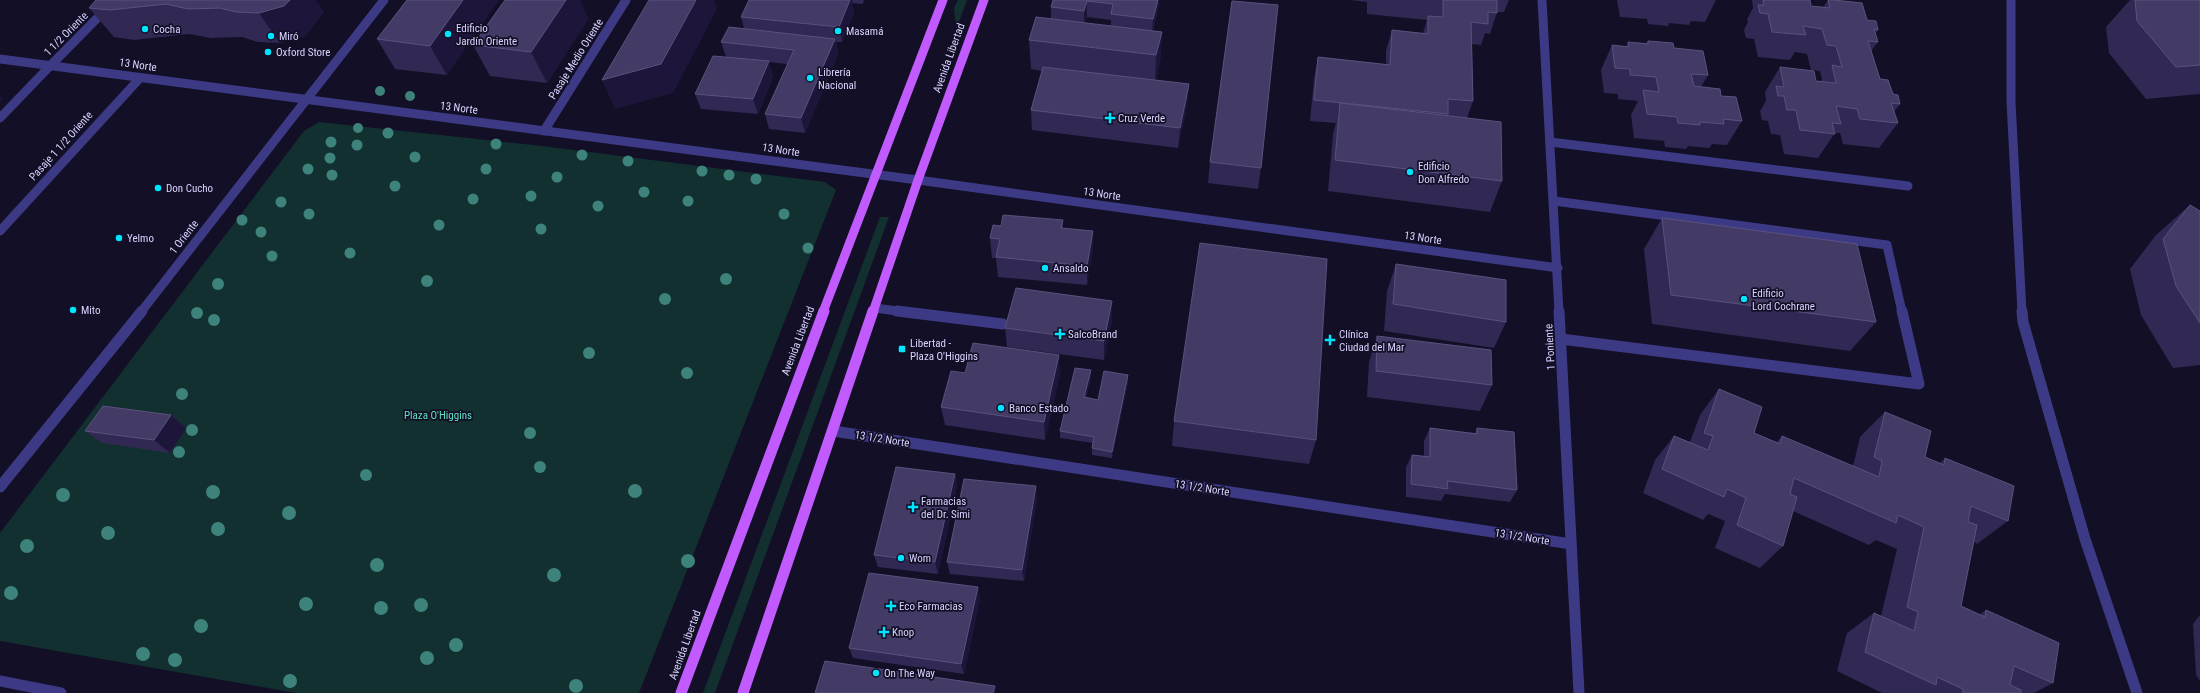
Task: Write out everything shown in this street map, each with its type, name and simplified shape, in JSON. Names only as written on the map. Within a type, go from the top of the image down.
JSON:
[{"type":"main road","name":"Avenida Libertad","points":[[681,693],[783,417],[943,0]]},
{"type":"main road","name":"Avenida Libertad","points":[[743,693],[918,180],[984,0]]},
{"type":"street","name":"1 1/2 Oriente","points":[[0,118],[115,0]]},
{"type":"street","name":"1 Oriente","points":[[0,487],[126,332],[384,0]]},
{"type":"street","name":"Pasaje Medio Oriente","points":[[544,131],[626,0]]},
{"type":"street","name":"1 Poniente","points":[[1542,0],[1558,268],[1579,693]]},
{"type":"street","points":[[2011,0],[2011,102],[2022,322],[2085,539],[2137,693]]},
{"type":"street","name":"13 Norte","points":[[0,59],[918,180],[1558,268]]},
{"type":"street","name":"Pasaje 1 1/2 Oriente","points":[[0,231],[140,78]]},
{"type":"street","points":[[1550,142],[1908,186]]},
{"type":"street","points":[[1554,201],[1887,245],[1919,384],[1561,339]]},
{"type":"street","points":[[875,308],[1003,324]]},
{"type":"street","name":"13 1/2 Norte","points":[[833,431],[1571,544]]},
{"type":"street","points":[[0,681],[61,693]]},
{"type":"green space","points":[[958,0],[967,0],[956,30],[954,8]]},
{"type":"green space","name":"Plaza O'Higgins","points":[[319,122],[542,146],[825,182],[836,190],[639,693],[296,693],[0,641],[0,533],[304,131]]},
{"type":"green space","points":[[880,217],[889,217],[715,693],[703,693]]},
{"type":"building","points":[[96,0],[290,0],[284,6],[259,13],[236,12],[220,8],[188,9],[166,4],[110,10],[89,8]]},
{"type":"building","points":[[407,0],[463,0],[430,46],[377,39]]},
{"type":"building","points":[[505,0],[566,0],[531,52],[473,45]]},
{"type":"building","points":[[649,0],[696,0],[661,64],[602,80]]},
{"type":"building","points":[[749,0],[850,0],[839,27],[741,17]]},
{"type":"building","points":[[1053,0],[1158,0],[1153,19],[1111,14],[1113,4],[1087,1],[1084,11],[1051,7]]},
{"type":"building","points":[[1443,0],[1497,0],[1497,13],[1488,12],[1488,24],[1471,22],[1473,101],[1448,99],[1448,114],[1314,100],[1318,57],[1390,65],[1392,30],[1428,34],[1428,16],[1443,17]]},
{"type":"building","points":[[1763,0],[1810,0],[1811,6],[1830,8],[1828,0],[1862,3],[1867,20],[1876,21],[1878,30],[1874,29],[1878,42],[1868,41],[1880,79],[1888,80],[1893,94],[1898,95],[1900,104],[1891,103],[1898,123],[1860,119],[1857,109],[1836,106],[1841,124],[1832,123],[1835,134],[1800,130],[1796,110],[1787,110],[1784,96],[1778,96],[1776,86],[1784,87],[1780,67],[1814,71],[1816,81],[1836,83],[1832,65],[1842,67],[1836,46],[1827,45],[1822,29],[1803,26],[1806,35],[1772,32],[1768,14],[1760,13],[1758,5],[1764,5]]},
{"type":"building","points":[[2135,0],[2200,0],[2200,65],[2176,67],[2137,21]]},
{"type":"building","points":[[1232,1],[1278,5],[1261,168],[1210,162]]},
{"type":"building","points":[[1036,17],[1162,32],[1156,55],[1029,40]]},
{"type":"building","points":[[729,27],[835,39],[801,118],[765,114],[794,50],[721,42]]},
{"type":"building","points":[[1648,41],[1673,43],[1674,48],[1703,51],[1708,75],[1691,74],[1694,86],[1720,89],[1721,96],[1736,97],[1742,121],[1723,119],[1724,124],[1700,122],[1700,125],[1678,123],[1677,117],[1647,114],[1643,90],[1659,92],[1656,77],[1630,75],[1630,69],[1615,68],[1612,45],[1629,47],[1628,42],[1648,44]]},
{"type":"building","points":[[713,56],[769,61],[753,99],[695,94]]},
{"type":"building","points":[[1043,67],[1189,84],[1180,128],[1031,110]]},
{"type":"building","points":[[1340,103],[1501,122],[1502,181],[1335,160]]},
{"type":"building","points":[[2190,205],[2200,211],[2200,323],[2176,286],[2163,239]]},
{"type":"building","points":[[1003,215],[1063,220],[1061,228],[1093,231],[1087,266],[996,257],[1000,239],[990,238],[993,225],[1001,226]]},
{"type":"building","points":[[1662,218],[1857,244],[1876,322],[1671,295]]},
{"type":"building","points":[[1200,243],[1327,259],[1316,440],[1174,421]]},
{"type":"building","points":[[1396,264],[1506,280],[1506,322],[1393,304]]},
{"type":"building","points":[[1016,288],[1112,301],[1104,341],[1005,328]]},
{"type":"building","points":[[1377,336],[1491,350],[1492,385],[1376,371]]},
{"type":"building","name":"Banco Estado","points":[[973,343],[1059,355],[1044,422],[941,407],[951,371],[965,373]]},
{"type":"building","points":[[1075,368],[1091,370],[1084,397],[1098,400],[1104,371],[1128,375],[1112,452],[1092,448],[1094,437],[1060,431]]},
{"type":"building","points":[[1719,389],[1762,407],[1754,433],[1780,444],[1782,436],[1879,477],[1882,461],[1874,457],[1885,412],[1931,431],[1925,457],[1944,465],[1945,458],[2014,486],[2008,521],[1971,506],[1968,522],[1977,525],[1961,606],[1985,617],[1986,610],[2059,643],[2053,683],[2014,666],[2010,685],[2021,690],[2021,693],[1963,693],[1963,689],[1937,677],[1936,685],[1865,652],[1874,613],[1914,631],[1918,612],[1907,607],[1924,527],[1898,515],[1896,523],[1794,478],[1790,494],[1797,497],[1783,546],[1737,525],[1746,498],[1727,489],[1724,497],[1662,469],[1674,436],[1708,450],[1713,436],[1704,433]]},
{"type":"building","points":[[103,406],[171,415],[154,440],[85,431]]},
{"type":"building","points":[[1430,428],[1477,434],[1477,428],[1514,432],[1517,490],[1447,481],[1448,489],[1411,484],[1412,455],[1430,457]]},
{"type":"building","points":[[896,467],[955,474],[935,562],[874,555]]},
{"type":"building","points":[[964,479],[1036,486],[1022,570],[947,562]]},
{"type":"building","points":[[869,573],[978,587],[961,664],[849,648]]},
{"type":"building","points":[[825,661],[995,686],[993,693],[815,693]]},
{"type":"place","name":"Cocha","points":[[145,29]]},
{"type":"place","name":"Masamá","points":[[838,31]]},
{"type":"place","name":"Edificio Jardín Oriente","points":[[448,34]]},
{"type":"place","name":"Miró","points":[[271,36]]},
{"type":"place","name":"Oxford Store","points":[[268,52]]},
{"type":"place","name":"Librería Nacional","points":[[810,78]]},
{"type":"place","name":"Cruz Verde","points":[[1110,118]]},
{"type":"place","name":"Edificio Don Alfredo","points":[[1410,172]]},
{"type":"place","name":"Don Cucho","points":[[158,188]]},
{"type":"place","name":"Yelmo","points":[[119,238]]},
{"type":"place","name":"Ansaldo","points":[[1045,268]]},
{"type":"place","name":"Edificio Lord Cochrane","points":[[1744,299]]},
{"type":"place","name":"Mito","points":[[73,310]]},
{"type":"place","name":"SalcoBrand","points":[[1060,334]]},
{"type":"place","name":"Clínica Ciudad del Mar","points":[[1330,340]]},
{"type":"place","name":"Libertad - Plaza O'Higgins","points":[[902,349]]},
{"type":"place","name":"Banco Estado","points":[[1001,408]]},
{"type":"place","name":"Farmacias del Dr. Simi","points":[[913,507]]},
{"type":"place","name":"Wom","points":[[901,558]]},
{"type":"place","name":"Eco Farmacias","points":[[891,606]]},
{"type":"place","name":"Knop","points":[[884,632]]},
{"type":"place","name":"On The Way","points":[[876,673]]}]
